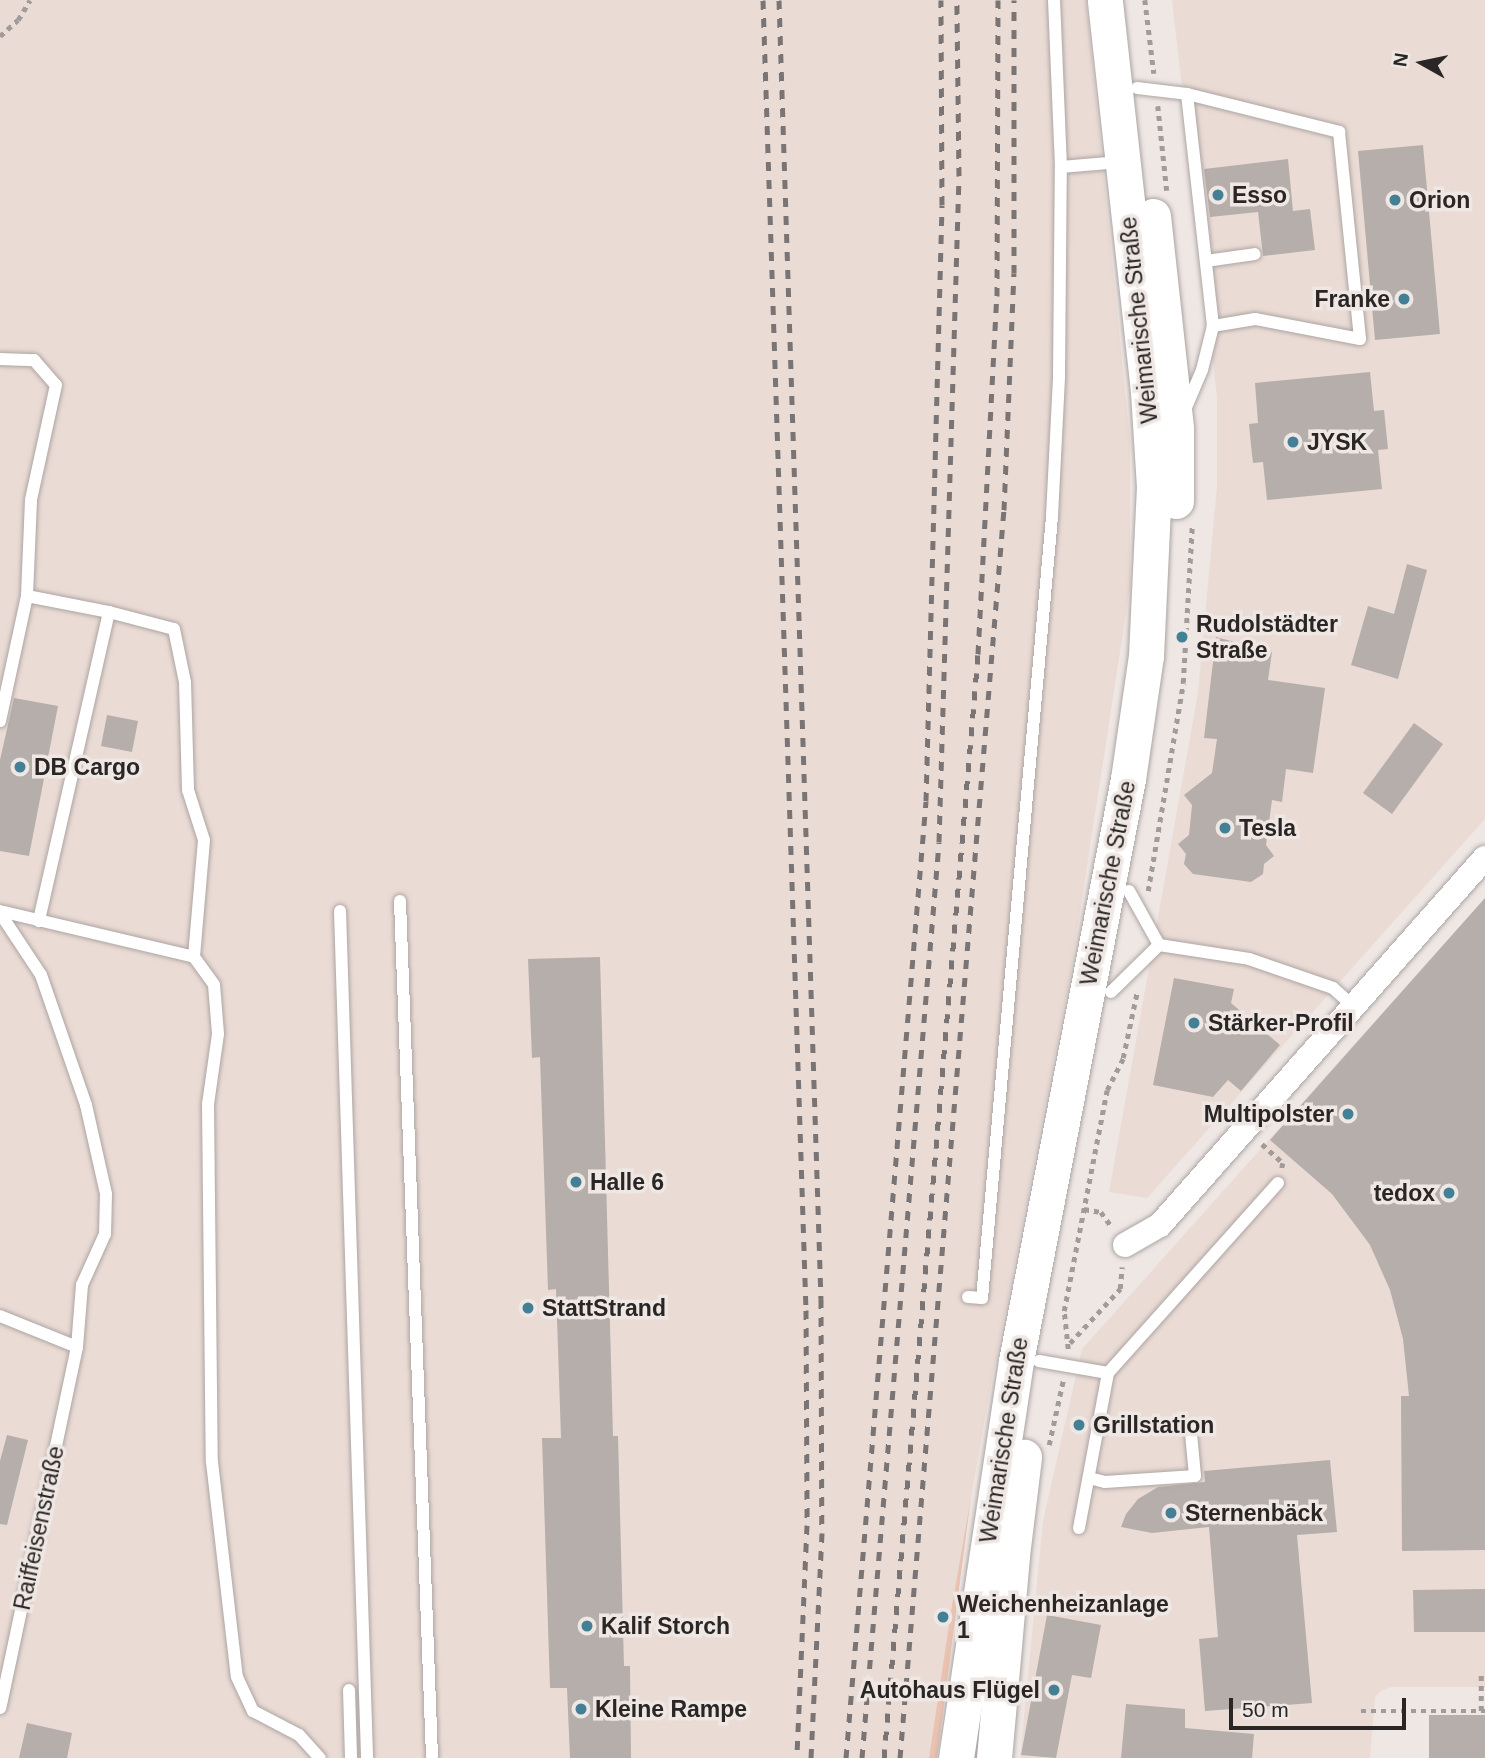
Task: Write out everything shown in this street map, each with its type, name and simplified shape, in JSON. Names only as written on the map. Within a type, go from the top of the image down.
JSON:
[{"type":"main road","name":"Weimarische Straße","points":[[956,1758],[1012,1385],[1128,779],[1146,656],[1154,487],[1148,391],[1105,0]]},
{"type":"main road","name":"Weimarische Straße","points":[[994,1758],[1012,1555],[1040,1361],[1152,770],[1169,636],[1177,492],[1176,429],[1128,0]]},
{"type":"street","points":[[1125,1245],[1160,1225],[1485,858]]},
{"type":"lane","points":[[968,1297],[982,1298],[1048,575],[1059,377],[1061,167],[1054,0]]},
{"type":"lane","points":[[1137,88],[1187,94],[1339,132],[1360,339],[1255,319],[1213,326]]},
{"type":"lane","points":[[1176,429],[1202,370],[1213,326],[1187,94]]},
{"type":"lane","points":[[1061,167],[1123,162]]},
{"type":"lane","points":[[1206,261],[1255,254]]},
{"type":"lane","points":[[0,359],[34,360],[56,384],[31,500],[27,596],[0,721]]},
{"type":"lane","points":[[27,596],[109,612],[174,629],[185,682],[188,790],[204,840],[194,957],[214,985],[217,1021],[208,1104],[212,1462],[237,1677],[253,1710],[299,1735],[320,1758]]},
{"type":"lane","points":[[39,921],[109,612]]},
{"type":"lane","points":[[1129,891],[1159,944]]},
{"type":"lane","points":[[400,901],[432,1758]]},
{"type":"lane","points":[[340,911],[367,1758]]},
{"type":"lane","points":[[0,912],[194,957]]},
{"type":"lane","name":"Raiffeisenstraße","points":[[0,912],[41,975],[86,1105],[106,1194],[105,1234],[82,1285],[77,1347],[0,1708]]},
{"type":"lane","points":[[1159,944],[1249,959],[1333,988],[1354,1007]]},
{"type":"lane","points":[[1111,992],[1159,944]]},
{"type":"lane","points":[[1079,1528],[1108,1373],[1278,1183]]},
{"type":"lane","points":[[0,1316],[77,1347]]},
{"type":"lane","points":[[1040,1361],[1108,1373]]},
{"type":"lane","points":[[1089,1478],[1105,1482],[1195,1476],[1191,1434]]},
{"type":"lane","points":[[349,1690],[351,1758]]},
{"type":"path","points":[[0,36],[18,20],[30,0]]},
{"type":"path","points":[[1264,1146],[1271,1152]]},
{"type":"path","points":[[1069,1344],[1120,1289],[1125,1245],[1101,1212],[1084,1209]]},
{"type":"path","points":[[1361,1712],[1483,1711],[1481,1673]]},
{"type":"shaded area","points":[[0,0],[1086,0],[1130,440],[1130,587],[1072,964],[990,1390],[951,1611],[929,1758],[0,1758]]},
{"type":"shaded area","points":[[1172,0],[1485,0],[1485,819],[1147,1198],[1109,1192],[1198,693],[1217,486],[1217,397]]},
{"type":"shaded area","points":[[1485,898],[1485,1687],[1391,1687],[1381,1691],[1375,1697],[1370,1758],[1020,1758],[1043,1521],[1082,1349]]},
{"type":"shaded area","points":[[971,1497],[937,1758],[929,1758],[951,1611]]},
{"type":"building","points":[[1423,145],[1440,334],[1375,340],[1358,151]]},
{"type":"building","points":[[1288,159],[1293,211],[1310,209],[1315,250],[1263,256],[1258,212],[1210,217],[1204,169]]},
{"type":"building","points":[[1370,372],[1374,411],[1384,410],[1388,449],[1378,450],[1382,489],[1267,500],[1263,462],[1253,463],[1251,445],[1249,424],[1258,423],[1255,383]]},
{"type":"building","points":[[1407,564],[1427,570],[1398,679],[1351,665],[1368,606],[1394,614]]},
{"type":"building","points":[[1216,637],[1272,652],[1268,680],[1325,688],[1313,773],[1286,769],[1282,802],[1272,800],[1266,845],[1274,856],[1264,864],[1263,874],[1251,882],[1193,874],[1184,864],[1186,854],[1178,844],[1189,835],[1192,805],[1184,795],[1212,773],[1217,739],[1204,738]]},
{"type":"building","points":[[14,698],[58,706],[29,856],[0,851],[0,760]]},
{"type":"building","points":[[107,715],[138,721],[132,752],[101,746]]},
{"type":"building","points":[[1414,723],[1443,744],[1392,814],[1363,793]]},
{"type":"building","points":[[1485,898],[1485,1550],[1402,1551],[1401,1396],[1409,1396],[1403,1339],[1390,1290],[1370,1245],[1332,1194],[1270,1140]]},
{"type":"building","points":[[600,957],[613,1436],[618,1436],[624,1666],[630,1666],[631,1758],[570,1758],[567,1688],[550,1688],[542,1438],[561,1438],[556,1289],[548,1290],[540,1057],[532,1058],[528,959]]},
{"type":"building","points":[[1174,978],[1234,989],[1231,1003],[1280,1045],[1241,1091],[1228,1080],[1213,1097],[1153,1085]]},
{"type":"building","points":[[7,1435],[28,1440],[7,1525],[0,1524],[0,1461]]},
{"type":"building","points":[[1330,1460],[1337,1532],[1297,1535],[1312,1703],[1205,1711],[1199,1639],[1218,1637],[1209,1527],[1152,1533],[1121,1527],[1126,1514],[1138,1499],[1158,1487],[1205,1482],[1204,1471]]},
{"type":"building","points":[[1485,1589],[1485,1632],[1414,1632],[1413,1590]]},
{"type":"building","points":[[1047,1615],[1101,1625],[1091,1678],[1072,1675],[1056,1758],[1021,1755]]},
{"type":"building","points":[[1126,1704],[1185,1709],[1185,1728],[1254,1734],[1252,1758],[1121,1758]]},
{"type":"building","points":[[1429,1715],[1485,1715],[1485,1758],[1429,1758]]},
{"type":"building","points":[[27,1723],[72,1733],[67,1758],[19,1758]]},
{"type":"railway","points":[[763,0],[806,1310],[807,1525],[797,1758]]},
{"type":"railway","points":[[779,0],[821,1299],[822,1533],[811,1758]]},
{"type":"railway","points":[[846,1758],[926,801],[942,205],[941,0]]},
{"type":"railway","points":[[862,1758],[939,842],[959,176],[957,0]]},
{"type":"railway","points":[[884,1758],[978,654],[997,296],[998,0]]},
{"type":"railway","points":[[900,1758],[1004,510],[1014,273],[1014,0]]},
{"type":"place","name":"Esso","points":[[1218,195]]},
{"type":"place","name":"Orion","points":[[1395,200]]},
{"type":"place","name":"Franke","points":[[1404,299]]},
{"type":"place","name":"JYSK","points":[[1293,442]]},
{"type":"place","name":"Rudolstädter Straße","points":[[1182,637]]},
{"type":"place","name":"DB Cargo","points":[[20,767]]},
{"type":"place","name":"Tesla","points":[[1225,828]]},
{"type":"place","name":"Stärker-Profil","points":[[1194,1023]]},
{"type":"place","name":"Multipolster","points":[[1348,1114]]},
{"type":"place","name":"Halle 6","points":[[576,1182]]},
{"type":"place","name":"tedox","points":[[1449,1193]]},
{"type":"place","name":"StattStrand","points":[[528,1308]]},
{"type":"place","name":"Grillstation","points":[[1079,1425]]},
{"type":"place","name":"Sternenbäck","points":[[1171,1513]]},
{"type":"place","name":"Weichenheizanlage 1","points":[[943,1617]]},
{"type":"place","name":"Kalif Storch","points":[[587,1626]]},
{"type":"place","name":"Autohaus Flügel","points":[[1054,1690]]},
{"type":"place","name":"Kleine Rampe","points":[[581,1709]]}]
